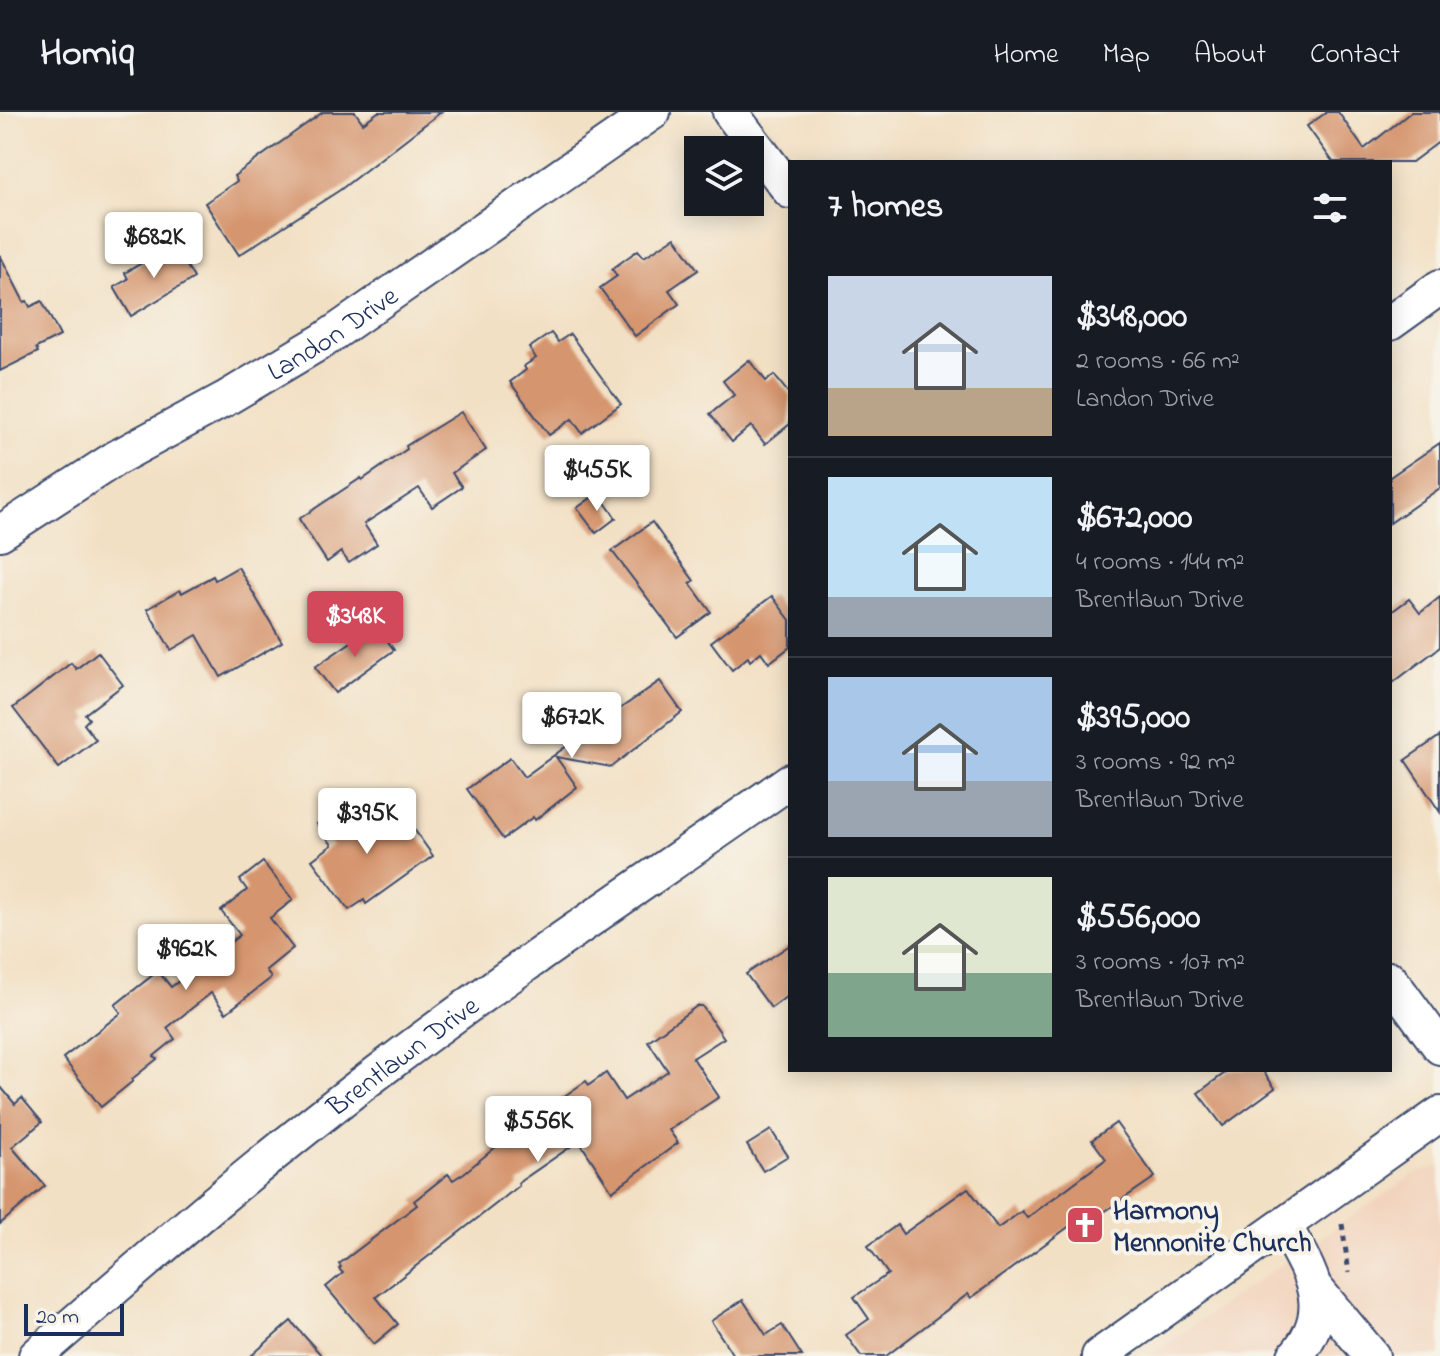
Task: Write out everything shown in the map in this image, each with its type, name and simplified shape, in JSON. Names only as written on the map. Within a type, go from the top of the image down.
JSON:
[{"type":"street","name":"Landon Drive","points":[[0,533],[116,458],[225,399],[324,340],[653,112]]},
{"type":"street","points":[[730,112],[788,188]]},
{"type":"street","points":[[1392,322],[1440,287]]},
{"type":"street","name":"Brentlawn Drive","points":[[36,1356],[154,1253],[382,1069],[788,782]]},
{"type":"street","points":[[1392,982],[1440,1047]]},
{"type":"street","points":[[1099,1356],[1440,1114]]},
{"type":"street","points":[[1284,1225],[1316,1289],[1372,1356]]},
{"type":"street","points":[[1295,1356],[1317,1317],[1316,1289]]},
{"type":"shaded area","points":[[1440,1166],[1440,1356],[1148,1356],[1414,1174]]},
{"type":"building","points":[[323,112],[355,112],[363,123],[378,112],[441,112],[340,190],[239,255],[205,203],[237,181],[234,176]]},
{"type":"building","points":[[1327,112],[1338,112],[1364,149],[1411,112],[1440,112],[1440,141],[1412,162],[1332,160],[1307,126]]},
{"type":"building","points":[[675,237],[698,270],[669,290],[679,304],[635,336],[600,288],[617,276],[612,269],[638,250],[644,257]]},
{"type":"building","points":[[174,244],[194,278],[131,316],[114,287],[128,279],[125,273]]},
{"type":"building","points":[[0,255],[24,302],[27,301],[30,307],[42,301],[60,336],[36,348],[38,352],[0,371]]},
{"type":"building","points":[[551,333],[558,342],[570,334],[621,404],[582,433],[572,419],[549,435],[510,382],[536,358],[529,348]]},
{"type":"building","points":[[749,360],[766,381],[774,375],[788,392],[788,426],[765,444],[751,426],[732,442],[710,414],[734,395],[723,381]]},
{"type":"building","points":[[461,412],[486,450],[452,473],[462,487],[432,507],[419,488],[364,524],[377,544],[349,563],[341,552],[327,562],[299,519]]},
{"type":"building","points":[[1440,443],[1440,488],[1392,522],[1392,476]]},
{"type":"building","points":[[598,493],[616,518],[596,533],[577,508]]},
{"type":"building","points":[[652,522],[694,581],[690,583],[711,612],[677,637],[612,551]]},
{"type":"building","points":[[238,567],[282,642],[221,677],[197,635],[171,650],[147,609],[180,590],[182,593],[213,576],[215,580]]},
{"type":"building","points":[[772,596],[788,617],[788,649],[769,663],[761,652],[750,661],[748,657],[732,670],[711,642]]},
{"type":"building","points":[[1440,597],[1440,647],[1392,683],[1392,612],[1409,599],[1420,613]]},
{"type":"building","points":[[376,625],[394,650],[335,693],[315,667]]},
{"type":"building","points":[[98,652],[123,685],[85,714],[89,719],[84,724],[96,740],[59,768],[13,708],[71,663],[76,669]]},
{"type":"building","points":[[660,681],[682,712],[611,767],[556,757],[577,787],[535,820],[533,817],[503,839],[467,789],[510,758],[524,777],[582,735],[573,721],[598,702],[608,717]]},
{"type":"building","points":[[1440,736],[1440,812],[1405,760]]},
{"type":"building","points":[[348,801],[363,823],[368,820],[380,837],[406,818],[433,856],[366,904],[364,900],[349,910],[312,860],[332,845],[317,824]]},
{"type":"building","points":[[263,862],[293,900],[270,918],[293,948],[266,970],[271,978],[226,1013],[211,993],[167,1028],[175,1039],[154,1056],[157,1059],[101,1107],[63,1058],[121,1013],[115,1005],[158,971],[171,987],[240,935],[221,911],[247,890],[240,880]]},
{"type":"building","points":[[788,946],[788,995],[771,1008],[746,974]]},
{"type":"building","points":[[697,1006],[702,1006],[724,1038],[693,1058],[719,1097],[669,1130],[678,1143],[612,1191],[579,1141],[518,1183],[519,1186],[376,1297],[398,1324],[374,1344],[326,1287],[343,1273],[339,1264],[417,1205],[414,1201],[448,1174],[453,1180],[464,1173],[524,1124],[586,1081],[589,1085],[606,1073],[624,1100],[668,1071],[648,1041]]},
{"type":"building","points":[[1226,1072],[1263,1072],[1275,1088],[1223,1126],[1198,1093]]},
{"type":"building","points":[[0,1086],[15,1104],[22,1098],[42,1122],[12,1147],[45,1186],[0,1224]]},
{"type":"building","points":[[1116,1123],[1155,1177],[1082,1227],[1078,1220],[971,1298],[968,1294],[886,1356],[861,1356],[846,1335],[869,1319],[854,1297],[888,1274],[868,1246],[897,1225],[903,1234],[968,1188],[998,1228],[1022,1211],[1027,1218],[1106,1159],[1092,1140]]},
{"type":"building","points":[[771,1130],[788,1156],[763,1171],[747,1145]]},
{"type":"building","points":[[743,1300],[766,1335],[782,1325],[802,1356],[731,1356],[711,1321]]},
{"type":"building","points":[[291,1321],[322,1356],[251,1356]]},
{"type":"place","name":"Harmony Mennonite Church","points":[[1085,1225]]}]
